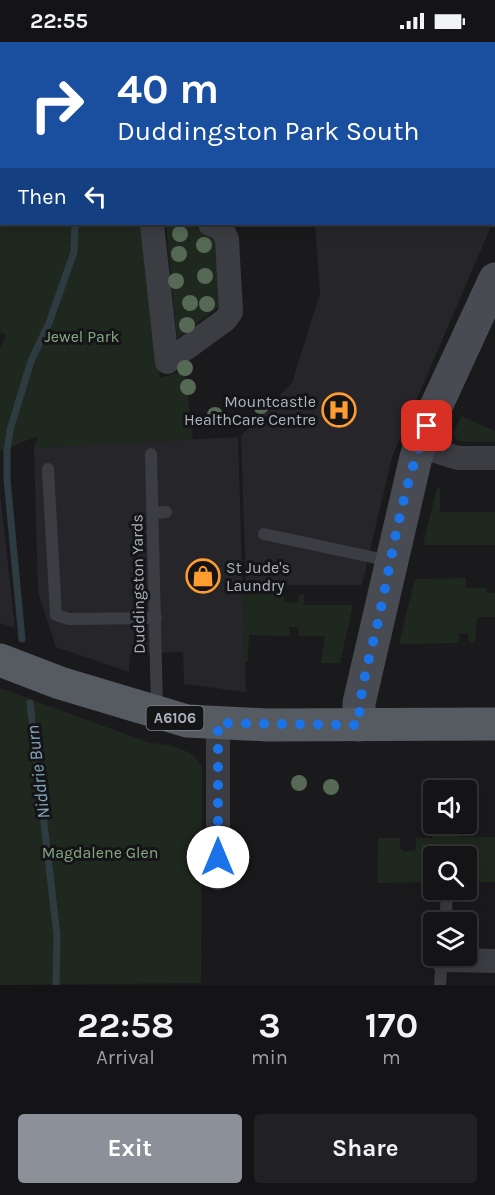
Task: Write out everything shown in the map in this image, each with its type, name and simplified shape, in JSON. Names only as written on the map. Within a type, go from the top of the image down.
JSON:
[{"type":"main road","name":"A6106","points":[[0,660],[60,683],[157,714],[188,721],[359,725],[495,724]]},
{"type":"street","points":[[152,225],[167,362],[225,320],[231,312],[227,239],[222,229],[212,225]]},
{"type":"street","points":[[359,725],[359,703],[419,446],[495,279]]},
{"type":"street","points":[[419,446],[458,458],[495,458]]},
{"type":"street","points":[[218,723],[218,878]]},
{"type":"street","points":[[477,960],[495,961]]},
{"type":"lane","name":"Duddingston Yards","points":[[151,454],[157,714]]},
{"type":"lane","points":[[48,469],[56,615],[69,619],[156,618]]},
{"type":"lane","points":[[153,513],[166,512]]},
{"type":"lane","points":[[264,534],[391,562]]},
{"type":"lane","points":[[440,985],[441,966]]},
{"type":"shaded area","name":"Mountcastle HealthCare Centre","points":[[315,225],[431,225],[442,227],[443,225],[492,225],[392,457],[362,585],[246,585],[241,436],[292,383],[320,293]]},
{"type":"shaded area","points":[[238,437],[246,692],[184,684],[183,652],[130,654],[129,672],[56,647],[38,592],[34,448]]},
{"type":"shaded area","points":[[0,493],[15,628],[0,623]]},
{"type":"green space","name":"Jewel Park","points":[[0,225],[140,225],[160,378],[185,371],[193,440],[34,448],[38,436],[0,451],[0,350],[6,334],[0,332]]},
{"type":"green space","points":[[166,225],[192,227],[215,237],[220,306],[177,338]]},
{"type":"green space","points":[[461,416],[495,431],[495,442],[458,441],[453,434]]},
{"type":"green space","points":[[437,488],[440,488],[440,512],[495,512],[495,545],[423,545]]},
{"type":"green space","points":[[466,578],[466,588],[487,588],[487,593],[495,593],[495,617],[477,617],[475,643],[469,643],[468,633],[459,633],[459,643],[399,644],[415,579]]},
{"type":"green space","points":[[243,585],[273,585],[273,596],[283,596],[284,602],[299,603],[299,595],[304,595],[304,605],[353,605],[340,663],[321,663],[325,636],[299,636],[298,627],[289,627],[289,636],[249,635],[248,662],[245,662]]},
{"type":"green space","name":"Magdalene Glen","points":[[0,688],[150,743],[179,748],[192,755],[202,766],[201,983],[0,985]]},
{"type":"green space","points":[[432,834],[495,837],[495,882],[477,882],[477,846],[423,846],[423,882],[377,883],[378,838],[400,838],[400,849],[405,852],[416,849],[416,838],[432,838]]},
{"type":"waterway","name":"Niddrie Burn","points":[[22,639],[7,479],[7,451],[10,430],[31,361],[49,323],[74,252],[75,225]]},
{"type":"waterway","name":"Niddrie Burn","points":[[30,703],[57,935],[56,985]]},
{"type":"place","name":"Mountcastle HealthCare Centre","points":[[339,410]]},
{"type":"place","name":"St Jude's Laundry","points":[[203,576]]},
{"type":"route","points":[[218,857],[218,723],[359,725],[359,703],[384,591],[412,470],[427,426]]}]
